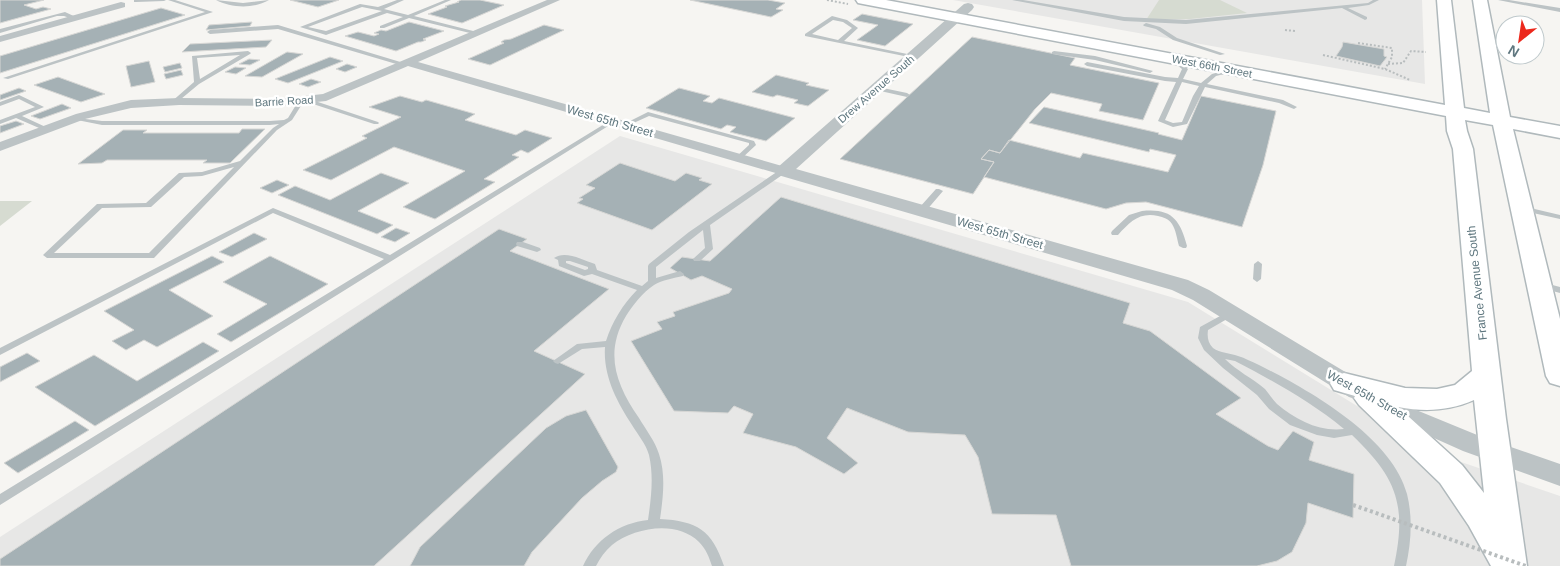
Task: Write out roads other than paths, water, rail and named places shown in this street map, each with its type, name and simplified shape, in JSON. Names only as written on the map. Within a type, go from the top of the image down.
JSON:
[{"type":"main road","name":"West 66th Street","points":[[863,0],[962,13],[1222,54],[1455,106]]},
{"type":"main road","name":"West 66th Street","points":[[930,0],[962,13],[1234,70],[1500,114],[1560,118]]},
{"type":"main road","name":"France Avenue South","points":[[1444,0],[1458,131],[1463,149],[1495,454],[1514,565]]},
{"type":"main road","points":[[1480,0],[1500,114],[1560,376]]},
{"type":"main road","name":"West 66th Street","points":[[1500,114],[1560,132]]},
{"type":"main road","points":[[1357,390],[1411,399],[1442,399],[1464,392],[1486,375]]},
{"type":"main road","points":[[1357,390],[1451,474],[1514,565]]},
{"type":"street","name":"Barrie Road","points":[[0,147],[110,108],[132,104],[305,101],[342,92],[551,0]]},
{"type":"street","points":[[0,39],[120,5]]},
{"type":"street","name":"Drew Avenue South","points":[[784,171],[962,13]]},
{"type":"street","name":"West 65th Street","points":[[407,64],[1180,285],[1201,294],[1357,390],[1421,424],[1495,454],[1560,475]]},
{"type":"lane","points":[[120,5],[138,1],[164,0]]},
{"type":"lane","points":[[6,78],[210,12],[170,0]]},
{"type":"lane","points":[[218,0],[238,6],[249,6],[267,0]]},
{"type":"lane","points":[[378,9],[402,0]]},
{"type":"lane","points":[[382,27],[449,0]]},
{"type":"lane","points":[[1014,0],[1124,19],[1158,28],[1175,39],[1222,54]]},
{"type":"lane","points":[[1124,19],[1186,22],[1369,4],[1377,0]]},
{"type":"lane","points":[[1500,0],[1560,10]]},
{"type":"lane","points":[[387,11],[326,33],[303,27],[362,2],[378,9],[410,16],[478,33]]},
{"type":"lane","points":[[1343,6],[1366,18]]},
{"type":"lane","points":[[0,31],[57,15],[65,14],[75,18]]},
{"type":"lane","points":[[840,41],[855,28],[836,18],[832,18],[807,35],[914,56]]},
{"type":"lane","points":[[1164,32],[1170,27],[1186,22]]},
{"type":"lane","points":[[210,32],[282,28],[407,64]]},
{"type":"lane","points":[[1054,53],[1095,58],[1179,80],[1281,101],[1294,107]]},
{"type":"lane","points":[[173,103],[196,84],[248,54],[194,57],[196,84]]},
{"type":"lane","points":[[1173,58],[1184,69],[1162,117],[1161,121],[1168,124],[1179,126],[1185,123],[1204,85],[1214,75],[1234,70]]},
{"type":"lane","points":[[1087,64],[1179,80]]},
{"type":"lane","points":[[878,88],[907,95]]},
{"type":"lane","points":[[0,104],[19,97],[41,107],[0,122]]},
{"type":"lane","points":[[240,163],[202,174],[182,175],[148,205],[100,206],[47,255],[150,256],[275,129],[290,120],[305,101],[376,123]]},
{"type":"lane","points":[[625,125],[648,114],[752,142],[753,146],[739,158]]},
{"type":"lane","points":[[16,116],[48,130]]},
{"type":"lane","points":[[79,119],[102,123],[270,123],[290,120]]},
{"type":"lane","points":[[0,500],[611,122]]},
{"type":"lane","points":[[652,282],[652,266],[706,225],[784,171]]},
{"type":"lane","points":[[922,210],[939,191]]},
{"type":"lane","points":[[1522,208],[1560,216]]},
{"type":"lane","points":[[0,352],[273,210],[390,258]]},
{"type":"lane","points":[[1115,233],[1134,215],[1146,213],[1161,214],[1173,220],[1183,246]]},
{"type":"lane","points":[[697,259],[709,249],[706,225]]},
{"type":"lane","points":[[520,244],[537,250]]},
{"type":"lane","points":[[560,258],[571,258],[592,266],[593,271],[642,290]]},
{"type":"lane","points":[[1257,279],[1258,264]]},
{"type":"lane","points":[[653,523],[659,484],[653,453],[618,391],[610,372],[609,344],[614,329],[633,297],[652,282],[680,274]]},
{"type":"lane","points":[[1538,284],[1560,290]]},
{"type":"lane","points":[[1231,312],[1203,330],[1204,342],[1226,366],[1261,392],[1273,406],[1294,422],[1317,431],[1334,434],[1354,432]]},
{"type":"lane","points":[[558,362],[580,346],[609,344]]},
{"type":"lane","points":[[1210,350],[1240,360],[1288,385],[1319,405],[1377,451],[1398,482],[1404,503],[1404,550],[1400,566]]},
{"type":"lane","points":[[589,566],[596,553],[612,538],[631,528],[653,523],[673,524],[691,530],[706,541],[716,556],[718,566]]}]
